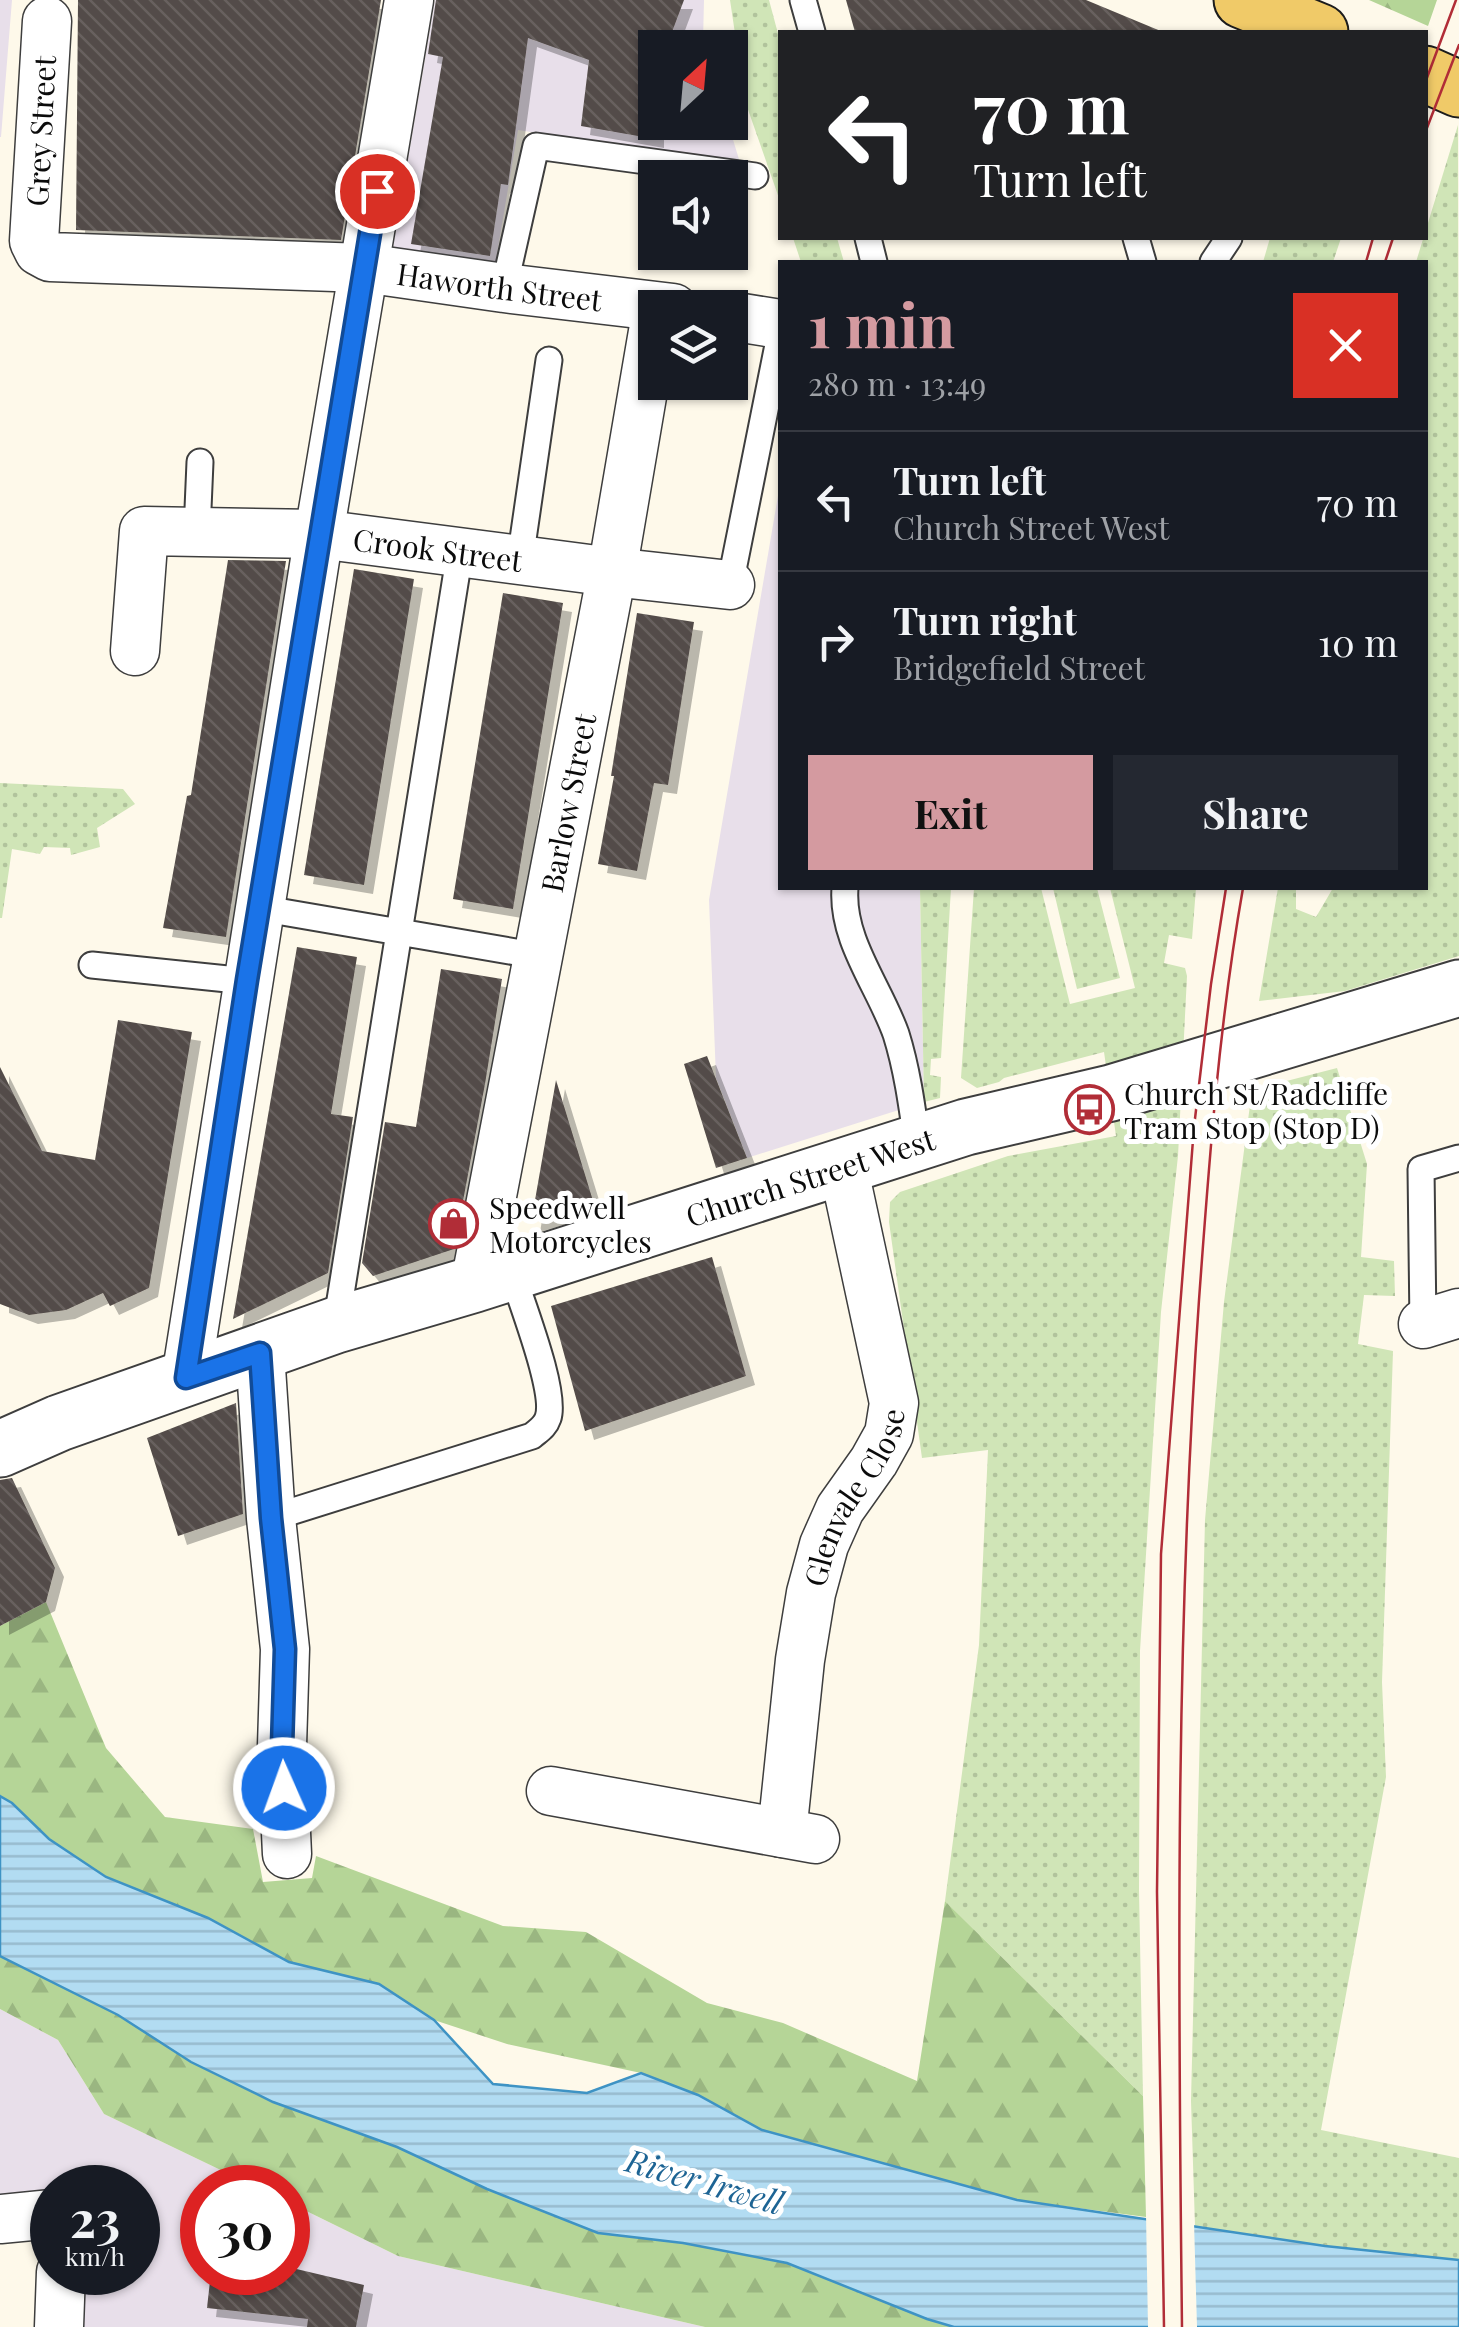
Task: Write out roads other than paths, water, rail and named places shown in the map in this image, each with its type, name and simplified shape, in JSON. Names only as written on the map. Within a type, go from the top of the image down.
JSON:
[{"type":"main road","points":[[1242,0],[1311,30]]},
{"type":"main road","points":[[1428,75],[1459,88]]},
{"type":"street","points":[[186,1378],[319,534],[409,0]]},
{"type":"street","name":"Grey Street","points":[[34,241],[46,21]]},
{"type":"street","name":"Haworth Street","points":[[34,241],[40,252],[50,257],[364,268],[638,307]]},
{"type":"street","points":[[748,319],[778,324]]},
{"type":"street","name":"Barlow Street","points":[[493,1278],[538,956],[644,400]]},
{"type":"street","name":"Crook Street","points":[[135,652],[144,531],[319,534],[730,585]]},
{"type":"street","name":"Church Street West","points":[[0,1449],[60,1423],[336,1325],[966,1127],[1111,1093],[1459,988]]},
{"type":"street","name":"Glenvale Close","points":[[551,1790],[614,1783],[799,1836],[800,1660],[811,1593],[824,1545],[840,1510],[889,1434],[894,1403],[843,1166]]},
{"type":"street","points":[[260,1353],[271,1518],[270,1614],[285,1649],[282,1746],[301,1788],[288,1854]]},
{"type":"street","points":[[0,2219],[30,2216]]},
{"type":"street","points":[[58,2327],[60,2295]]},
{"type":"lane","points":[[803,0],[811,30]]},
{"type":"lane","points":[[504,288],[536,146],[755,176]]},
{"type":"lane","points":[[730,585],[778,344]]},
{"type":"lane","points":[[520,560],[549,360]]},
{"type":"lane","points":[[197,532],[200,462]]},
{"type":"lane","points":[[336,1325],[460,552]]},
{"type":"lane","points":[[845,890],[844,906],[855,943],[896,1034],[917,1142]]},
{"type":"lane","points":[[259,908],[538,956]]},
{"type":"lane","points":[[92,965],[247,980]]},
{"type":"lane","points":[[1441,1319],[1422,1170],[1459,1158]]},
{"type":"lane","points":[[271,1518],[532,1436],[544,1427],[550,1392],[493,1278]]},
{"type":"water","name":"River Irwell","points":[[0,1796],[49,1839],[106,1877],[208,1918],[289,1962],[379,1984],[434,2020],[493,2084],[587,2093],[641,2073],[698,2095],[762,2130],[1017,2200],[1325,2246],[1459,2260],[1459,2327],[954,2327],[787,2263],[683,2243],[598,2233],[487,2189],[397,2147],[273,2102],[191,2062],[118,2015],[0,1956]]},
{"type":"tram line","points":[[1428,75],[1456,0]]},
{"type":"tram line","points":[[1428,125],[1459,45]]},
{"type":"tram line","points":[[1367,260],[1372,240]]},
{"type":"tram line","points":[[1386,260],[1392,240]]},
{"type":"tram line","points":[[1164,2327],[1157,1892],[1161,1554],[1194,1127],[1226,890]]},
{"type":"tram line","points":[[1182,2327],[1179,1942],[1191,1428],[1211,1145],[1227,990],[1243,890]]},
{"type":"place","name":"Church St/Radcliffe Tram Stop (Stop D)","points":[[1089,1110]]},
{"type":"place","name":"Speedwell Motorcycles","points":[[454,1224]]}]
